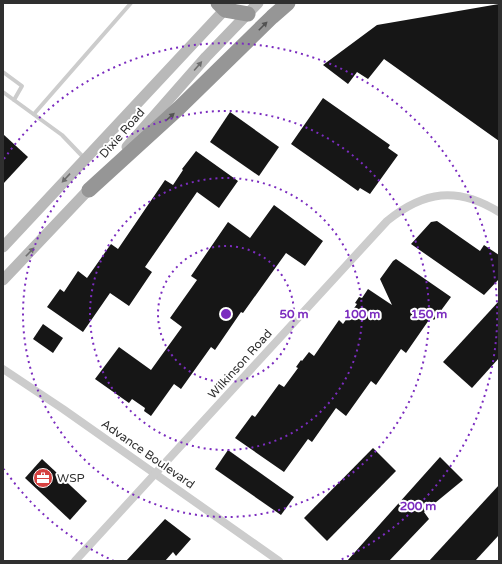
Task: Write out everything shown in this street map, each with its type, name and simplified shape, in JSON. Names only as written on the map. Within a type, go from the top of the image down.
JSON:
[{"type":"highway","points":[[89,190],[180,108],[288,3]]},
{"type":"highway","points":[[225,5],[248,14]]},
{"type":"main road","name":"Dixie Road","points":[[3,280],[89,190],[206,58],[258,3]]},
{"type":"main road","name":"Dixie Road","points":[[3,247],[225,5]]},
{"type":"street","name":"Wilkinson Road","points":[[75,561],[387,221],[403,208],[426,198],[447,194],[473,199],[488,205],[499,212]]},
{"type":"street","name":"Advance Boulevard","points":[[3,369],[63,409],[279,561]]},
{"type":"lane","points":[[34,114],[132,3]]},
{"type":"lane","points":[[3,72],[22,86],[14,100]]},
{"type":"lane","points":[[3,92],[62,135],[85,159]]},
{"type":"building","points":[[499,4],[499,141],[384,59],[368,79],[357,72],[348,84],[323,65],[377,25]]},
{"type":"building","points":[[323,98],[390,145],[388,148],[398,155],[370,194],[360,188],[358,191],[291,144]]},
{"type":"building","points":[[230,112],[279,147],[259,176],[210,142]]},
{"type":"building","points":[[3,134],[28,157],[3,184]]},
{"type":"building","points":[[196,151],[238,181],[219,208],[197,192],[145,267],[152,272],[129,306],[110,293],[83,332],[47,307],[60,289],[64,292],[78,271],[87,278],[111,244],[118,249],[165,180],[173,185],[183,170],[182,169]]},
{"type":"building","points":[[274,205],[323,241],[305,266],[286,253],[243,313],[241,312],[215,350],[211,347],[181,389],[174,384],[151,416],[144,411],[145,408],[132,399],[129,403],[95,379],[119,347],[151,370],[182,327],[170,318],[197,280],[191,276],[228,222],[250,238]]},
{"type":"building","points":[[437,221],[480,251],[484,245],[499,255],[499,279],[484,295],[411,244],[431,222]]},
{"type":"building","points":[[396,259],[451,297],[434,320],[431,317],[406,353],[401,349],[376,385],[371,381],[346,416],[336,408],[312,442],[308,439],[284,472],[235,438],[252,415],[255,417],[279,384],[284,387],[298,368],[296,367],[301,360],[302,361],[309,352],[314,356],[339,320],[343,324],[357,304],[355,303],[359,297],[362,298],[368,289],[392,305],[380,279]]},
{"type":"building","points":[[499,301],[499,358],[472,388],[443,362]]},
{"type":"building","points":[[43,324],[63,338],[53,353],[33,339]]},
{"type":"building","points":[[373,448],[396,471],[327,541],[304,518]]},
{"type":"building","points":[[228,450],[294,497],[281,515],[215,469]]},
{"type":"building","points":[[440,457],[463,480],[424,512],[429,519],[389,561],[347,561]]},
{"type":"building","points":[[42,459],[87,501],[70,520],[25,478]]},
{"type":"building","points":[[499,485],[499,535],[475,561],[429,561]]},
{"type":"building","points":[[165,519],[191,539],[176,556],[173,552],[165,561],[126,561]]},
{"type":"place","name":"WSP","points":[[43,478]]}]
